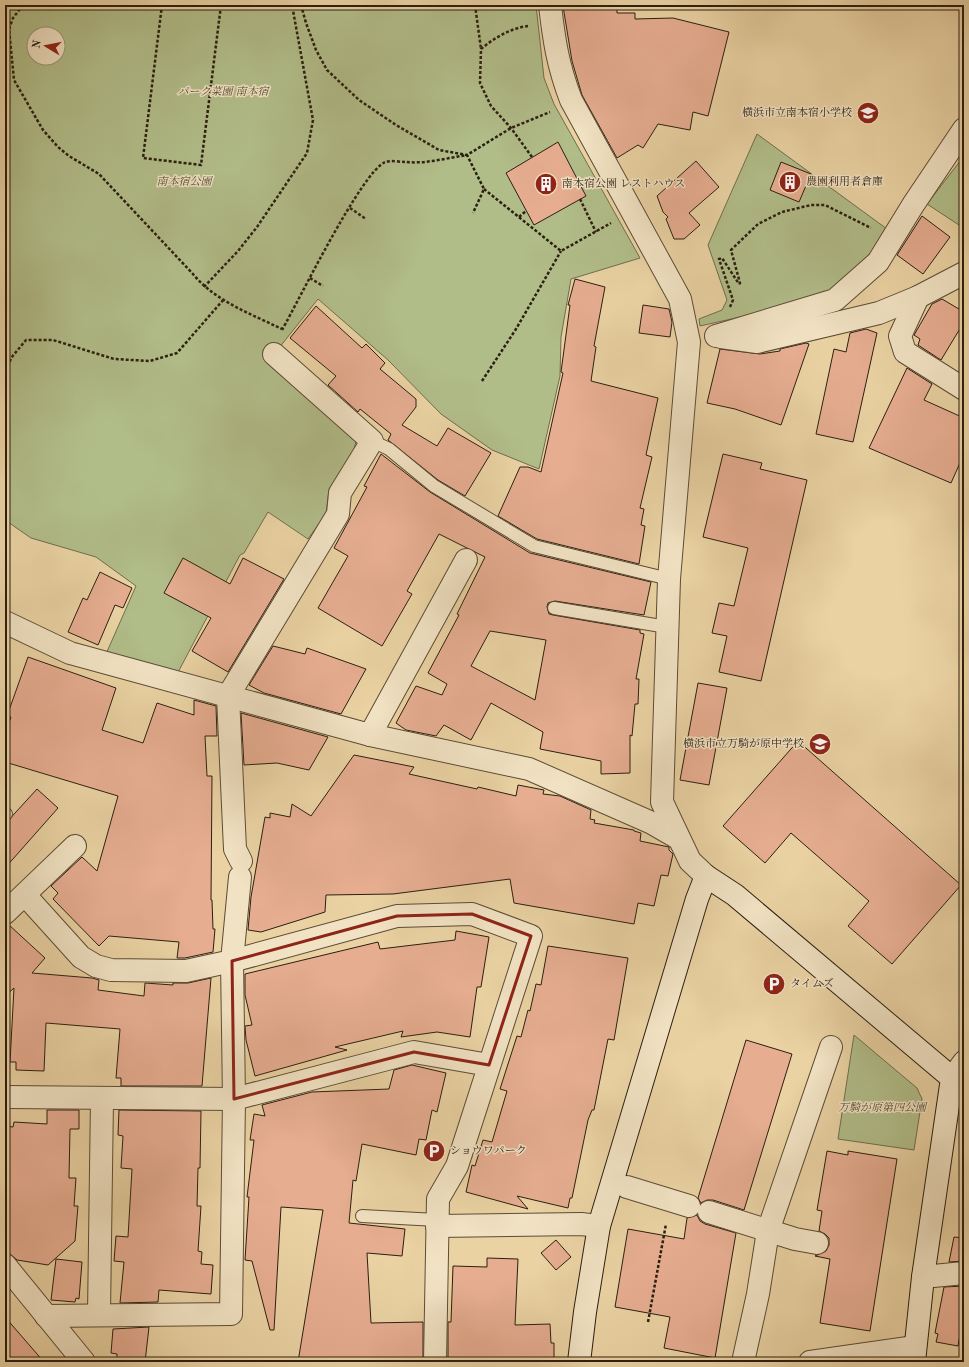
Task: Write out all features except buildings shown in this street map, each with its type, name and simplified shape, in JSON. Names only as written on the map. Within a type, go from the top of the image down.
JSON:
[{"type":"street","points":[[551,14],[561,74],[571,100],[680,299],[689,342],[669,579],[662,802],[690,861],[706,876],[735,895],[958,1070],[923,1277],[914,1354],[810,1362]]},
{"type":"street","points":[[689,342],[716,336],[835,300],[878,262],[913,205],[964,129]]},
{"type":"street","points":[[716,336],[757,342],[879,313],[918,297],[964,273]]},
{"type":"street","points":[[918,297],[900,336],[905,352],[964,388]]},
{"type":"street","points":[[46,1316],[99,1314],[231,1314],[234,1099],[232,961],[241,869],[235,849],[228,696],[338,514],[340,493],[372,441],[274,354]]},
{"type":"street","points":[[370,734],[466,560]]},
{"type":"street","points":[[5,622],[70,653],[370,734],[529,769],[652,823],[678,838]]},
{"type":"street","points":[[5,913],[75,846]]},
{"type":"street","points":[[579,1362],[585,1312],[599,1226],[697,899],[706,876]]},
{"type":"street","points":[[25,895],[81,957],[96,966],[111,970],[186,971],[232,961],[397,916],[472,914],[531,936],[457,1166],[438,1199],[435,1362]]},
{"type":"street","points":[[742,1362],[758,1294],[768,1231],[831,1047]]},
{"type":"street","points":[[5,1097],[234,1099],[414,1052],[489,1065]]},
{"type":"street","points":[[99,1314],[102,1099]]},
{"type":"street","points":[[627,1187],[795,1239],[816,1243]]},
{"type":"street","points":[[437,1223],[581,1224],[599,1226]]},
{"type":"street","points":[[5,1265],[84,1362]]},
{"type":"street","points":[[923,1277],[964,1273]]},
{"type":"lane","points":[[372,441],[389,449],[434,486],[534,546],[669,579]]},
{"type":"lane","points":[[554,608],[667,627]]},
{"type":"lane","points":[[362,1216],[437,1223]]},
{"type":"path","points":[[23,5],[13,18],[10,30],[14,80],[43,130],[58,147],[69,156],[99,174],[204,287],[247,313],[282,329]]},
{"type":"path","points":[[162,5],[143,158],[200,165],[220,5]]},
{"type":"path","points":[[204,287],[257,227],[307,153],[313,120],[292,5]]},
{"type":"path","points":[[302,5],[306,23],[327,70],[359,100],[396,125],[438,150],[467,155]]},
{"type":"path","points":[[475,5],[481,49],[480,84],[491,106],[511,128],[532,157]]},
{"type":"path","points":[[481,49],[489,42],[517,27],[551,14]]},
{"type":"path","points":[[274,354],[266,348],[282,329],[350,208],[378,166],[388,161],[418,163],[467,155],[511,128],[550,113],[571,100]]},
{"type":"path","points":[[467,155],[484,189],[562,251]]},
{"type":"path","points":[[473,213],[484,189]]},
{"type":"path","points":[[580,199],[596,232]]},
{"type":"path","points":[[727,313],[733,300],[719,260],[722,258],[738,284],[740,283],[732,250],[758,224],[782,212],[811,205],[825,205],[854,218],[892,240]]},
{"type":"path","points":[[350,208],[366,219]]},
{"type":"path","points":[[519,217],[526,211]]},
{"type":"path","points":[[482,381],[516,329],[562,251],[632,211]]},
{"type":"path","points":[[310,278],[323,286]]},
{"type":"path","points":[[5,376],[11,358],[26,340],[53,340],[114,359],[150,361],[177,352],[224,299]]},
{"type":"path","points":[[648,1322],[690,1206]]},
{"type":"highlighted area","points":[[472,914],[531,936],[489,1065],[414,1052],[234,1099],[232,961],[397,916]]},
{"type":"green space","name":"南本宿公園","points":[[5,5],[536,5],[544,78],[554,104],[640,258],[571,279],[561,337],[560,376],[539,469],[492,450],[441,414],[388,360],[318,299],[267,363],[356,441],[353,454],[329,489],[326,514],[308,539],[268,512],[244,553],[240,555],[175,678],[106,654],[136,586],[96,557],[31,538],[5,520]]},
{"type":"green space","points":[[757,134],[887,229],[866,259],[829,292],[776,309],[700,326],[699,319],[722,310],[727,300],[708,245]]},
{"type":"green space","points":[[964,156],[964,225],[962,227],[927,204]]},
{"type":"green space","name":"万騎が原第四公園","points":[[854,1035],[917,1088],[922,1099],[914,1150],[838,1139]]},
{"type":"place","name":"横浜市立南本宿小学校","points":[[868,113]]},
{"type":"place","name":"農園利用者倉庫","points":[[790,182]]},
{"type":"place","name":"南本宿公園 レストハウス","points":[[546,184]]},
{"type":"place","name":"横浜市立万騎が原中学校","points":[[820,744]]},
{"type":"place","name":"タイムズ","points":[[774,984]]},
{"type":"place","name":"ショウワパーク","points":[[434,1151]]},
{"type":"park label","name":"パーク菜園 南本宿","points":[[223,92]]}]
